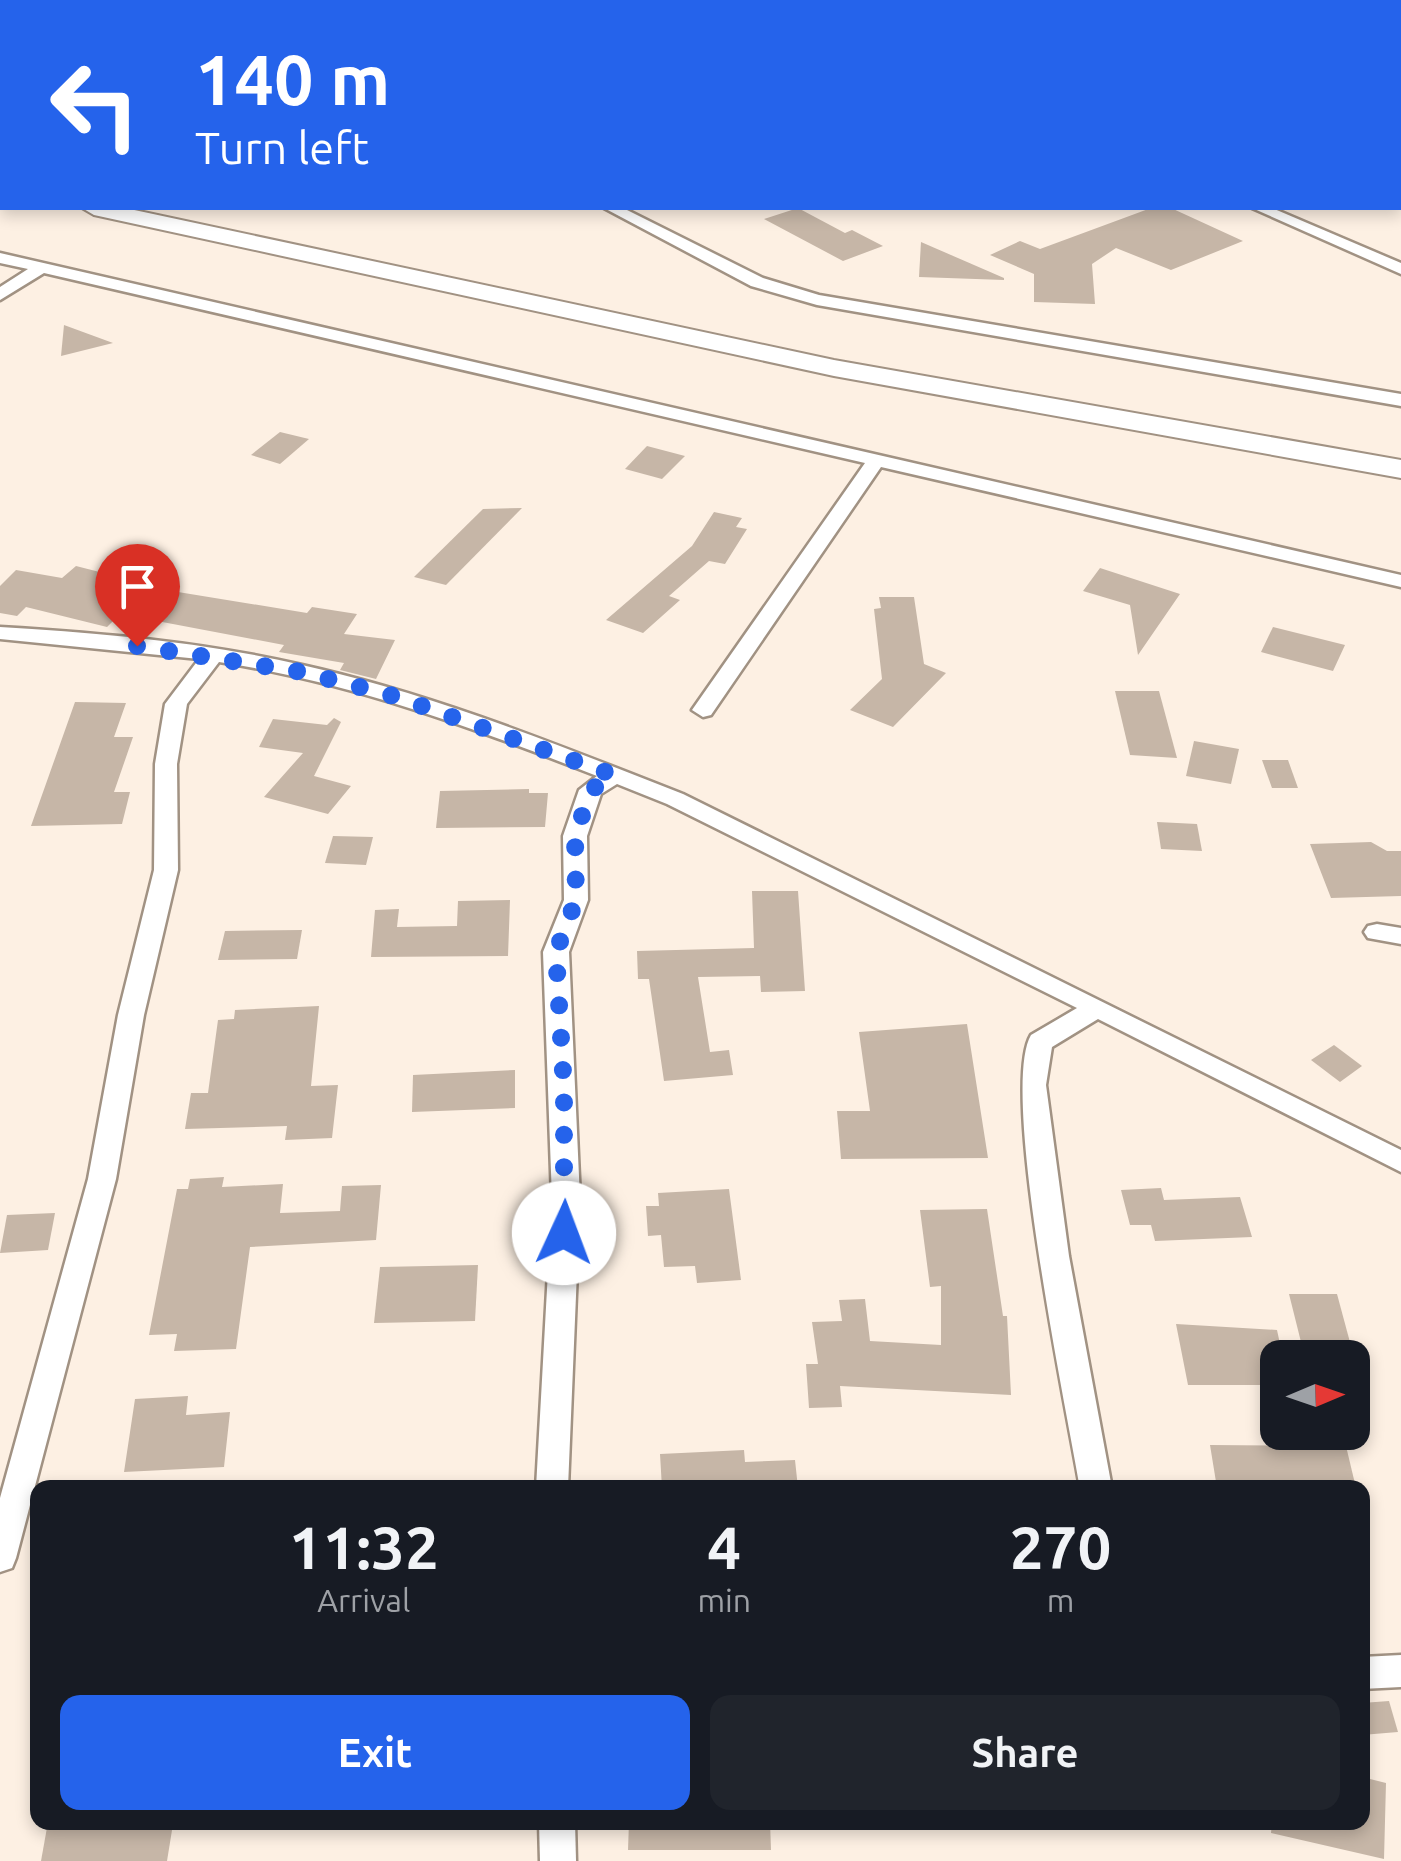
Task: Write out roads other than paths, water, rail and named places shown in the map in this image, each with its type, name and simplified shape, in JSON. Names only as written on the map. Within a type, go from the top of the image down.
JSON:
[{"type":"main road","points":[[103,210],[815,364],[1401,469]]},
{"type":"street","points":[[616,210],[757,282],[816,300],[1401,400]]},
{"type":"street","points":[[1265,210],[1401,269]]},
{"type":"street","points":[[0,258],[1401,581]]},
{"type":"street","points":[[0,294],[41,268]]},
{"type":"street","points":[[703,710],[876,462]]},
{"type":"street","points":[[0,633],[213,655],[302,672],[394,696],[614,775],[675,799],[1401,1162]]},
{"type":"street","points":[[0,1558],[102,1179],[130,1015],[166,870],[166,764],[176,704],[213,655]]},
{"type":"street","points":[[552,1480],[554,1369],[566,1199],[556,952],[576,900],[575,836],[591,790],[614,775]]},
{"type":"street","points":[[1095,1480],[1054,1256],[1033,1085],[1040,1042],[1097,1008]]},
{"type":"street","points":[[1370,1673],[1401,1671]]},
{"type":"street","points":[[557,1830],[558,1861]]}]
